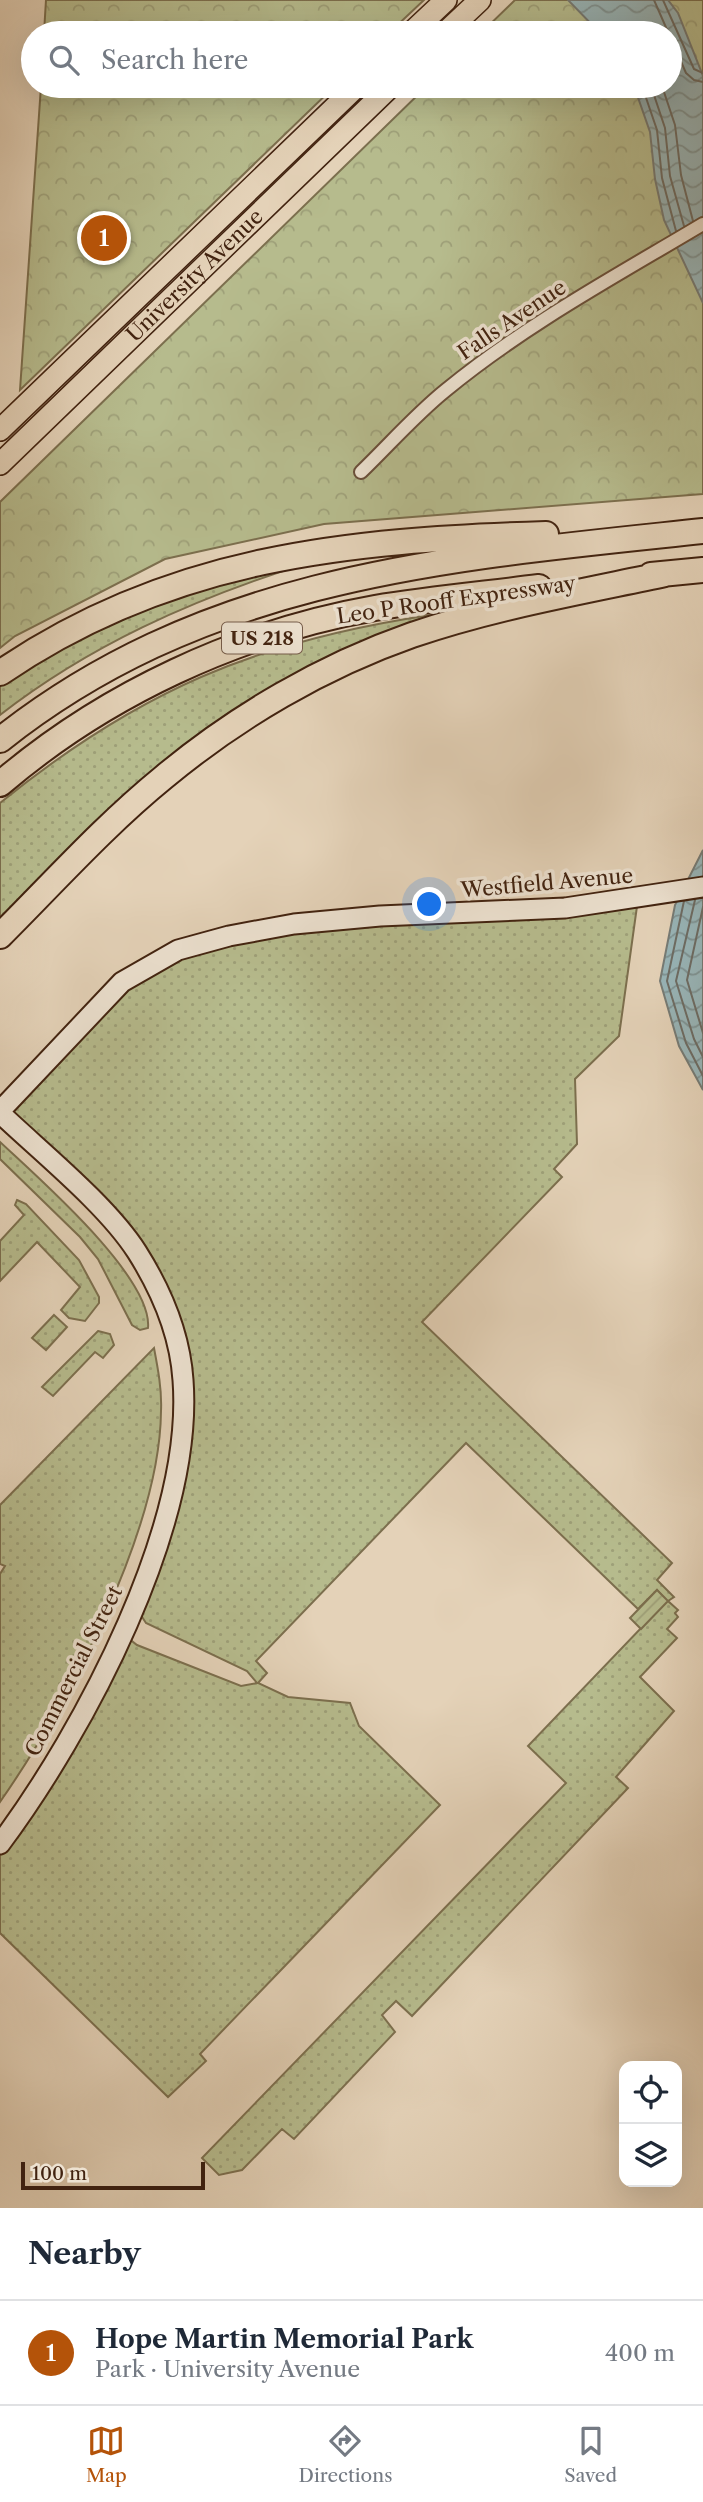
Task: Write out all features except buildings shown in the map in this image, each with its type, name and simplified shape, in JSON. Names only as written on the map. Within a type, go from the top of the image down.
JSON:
[{"type":"highway","points":[[0,673],[98,616],[138,599],[265,560],[331,548],[421,538],[549,541],[700,532]]},
{"type":"highway","name":"Leo P Rooff Expressway","points":[[0,740],[92,675],[186,630],[230,613],[321,584],[549,541]]},
{"type":"highway","points":[[0,936],[153,786],[195,752],[264,707],[331,670],[411,636],[560,590],[703,570]]},
{"type":"highway","name":"Leo P Rooff Expressway","points":[[0,784],[73,728],[113,703],[189,666],[284,630],[375,608],[560,590]]},
{"type":"main road","points":[[424,21],[446,0]]},
{"type":"main road","points":[[458,21],[480,0]]},
{"type":"main road","name":"University Avenue","points":[[0,430],[345,98]]},
{"type":"main road","name":"University Avenue","points":[[0,464],[379,98]]},
{"type":"street","name":"Falls Avenue","points":[[361,472],[444,391],[525,331],[703,224]]},
{"type":"street","name":"Westfield Avenue","points":[[0,1112],[122,982],[178,950],[294,924],[380,916],[565,908],[703,887]]},
{"type":"street","name":"Commercial Street","points":[[0,1112],[116,1225],[136,1251],[168,1313],[183,1378],[184,1412],[174,1485],[135,1606],[64,1748],[30,1804],[0,1844]]},
{"type":"green space","points":[[46,0],[424,0],[402,21],[45,21]]},
{"type":"green space","points":[[515,0],[703,0],[703,494],[324,524],[165,559],[15,636],[0,648],[0,502],[415,98],[682,98],[682,21],[493,21]]},
{"type":"green space","points":[[40,98],[323,98],[20,390]]},
{"type":"green space","points":[[298,566],[219,594],[142,627],[69,667],[0,715],[0,680],[43,653],[198,585]]},
{"type":"green space","points":[[431,615],[433,621],[285,684],[0,921],[0,803],[51,764],[101,730],[151,701],[254,656],[368,626]]},
{"type":"green space","points":[[638,899],[619,1036],[575,1079],[577,1144],[554,1169],[562,1177],[422,1322],[672,1563],[657,1580],[674,1597],[668,1601],[678,1610],[675,1613],[678,1617],[667,1629],[677,1638],[640,1677],[674,1711],[616,1777],[628,1788],[412,2016],[396,2001],[382,2015],[395,2032],[294,2139],[282,2129],[242,2170],[219,2175],[202,2158],[566,1783],[528,1746],[667,1601],[657,1590],[638,1609],[466,1443],[256,1661],[267,1673],[258,1683],[288,1697],[350,1703],[359,1726],[440,1805],[200,2054],[206,2061],[168,2097],[0,1933],[0,1844],[123,1634],[137,1645],[241,1686],[257,1683],[247,1671],[146,1623],[135,1606],[156,1547],[183,1379],[136,1251],[0,1113],[122,982],[229,936]]},
{"type":"green space","points":[[0,1142],[64,1202],[113,1256],[132,1282],[145,1307],[148,1328],[140,1330],[132,1325],[98,1259],[80,1237],[0,1159]]},
{"type":"green space","points":[[17,1200],[26,1204],[79,1260],[99,1297],[99,1303],[85,1321],[69,1318],[61,1310],[80,1287],[37,1242],[0,1281],[0,1241],[24,1215],[15,1205]]},
{"type":"green space","points":[[54,1315],[67,1327],[46,1350],[32,1338]]},
{"type":"green space","points":[[98,1331],[110,1334],[114,1345],[103,1358],[95,1352],[53,1396],[42,1387]]},
{"type":"green space","points":[[154,1348],[161,1403],[157,1458],[145,1509],[127,1562],[80,1667],[26,1763],[0,1802],[0,1574],[5,1566],[0,1564],[0,1505]]},
{"type":"green space","points":[[657,1590],[668,1601],[641,1629],[630,1618]]},
{"type":"water","points":[[568,0],[668,0],[681,21],[588,21]]},
{"type":"water","points":[[682,23],[703,76],[703,303],[664,220],[655,179],[650,132],[638,98],[682,98]]},
{"type":"water","points":[[703,850],[703,1090],[679,1046],[660,981],[675,905]]},
{"type":"place","name":"Hope Martin Memorial Park","points":[[104,238]]}]
